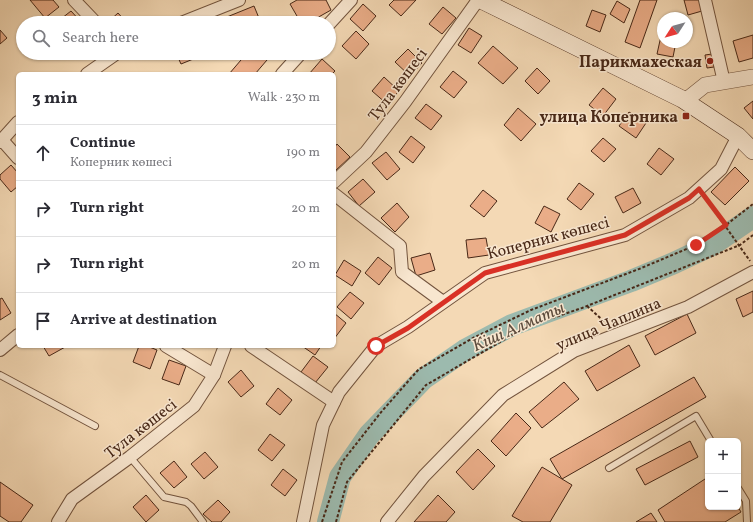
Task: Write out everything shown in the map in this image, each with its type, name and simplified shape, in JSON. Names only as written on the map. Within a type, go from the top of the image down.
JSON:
[{"type":"main road","points":[[485,1],[685,101],[738,136],[753,151]]},
{"type":"street","points":[[74,0],[89,16]]},
{"type":"street","points":[[336,16],[351,0]]},
{"type":"street","points":[[705,0],[724,82]]},
{"type":"street","points":[[198,16],[233,1]]},
{"type":"street","name":"Тула көшесі","points":[[336,180],[370,147],[485,1]]},
{"type":"street","points":[[90,72],[107,60]]},
{"type":"street","points":[[284,72],[295,60]]},
{"type":"street","points":[[685,101],[705,85],[753,76]]},
{"type":"street","points":[[16,124],[1,141],[16,156]]},
{"type":"street","name":"Коперник көшесі","points":[[303,522],[323,425],[339,392],[376,346],[408,328],[485,273],[625,235],[689,198],[721,169],[738,136]]},
{"type":"street","points":[[336,196],[400,246],[402,272],[443,302]]},
{"type":"street","name":"улица Чаплина","points":[[387,522],[424,476],[503,395],[574,351],[688,307],[753,272]]},
{"type":"street","points":[[0,350],[16,337]]},
{"type":"street","points":[[169,348],[214,374]]},
{"type":"street","name":"Тула көшесі","points":[[58,522],[72,499],[130,457],[194,406],[214,374],[225,348]]},
{"type":"street","points":[[254,348],[334,402]]},
{"type":"lane","points":[[0,375],[95,426]]},
{"type":"lane","points":[[609,468],[696,416],[709,438]]},
{"type":"lane","points":[[130,457],[164,497],[186,502],[191,506],[203,522]]},
{"type":"lane","points":[[741,493],[746,502],[747,522]]},
{"type":"path","points":[[699,189],[737,239],[753,265]]},
{"type":"path","points":[[322,522],[342,462],[382,411],[419,369],[473,338],[530,310],[639,269],[696,245],[726,225],[753,204]]},
{"type":"path","points":[[336,522],[347,482],[426,385],[526,327],[587,306],[740,245],[753,235]]},
{"type":"path","points":[[587,306],[612,329]]},
{"type":"building","points":[[30,0],[53,0],[59,7],[48,16],[43,16]]},
{"type":"building","points":[[297,0],[326,0],[331,10],[320,16],[297,16],[290,4]]},
{"type":"building","points":[[394,0],[416,0],[401,16],[389,5]]},
{"type":"building","points":[[640,0],[657,0],[640,48],[625,42]]},
{"type":"building","points":[[684,0],[699,0],[702,11],[693,14],[693,12],[687,12]]},
{"type":"building","points":[[617,1],[630,9],[624,23],[610,14]]},
{"type":"building","points":[[363,4],[376,16],[363,31],[350,19]]},
{"type":"building","points":[[254,6],[258,16],[229,16]]},
{"type":"building","points":[[443,7],[456,18],[442,34],[429,24]]},
{"type":"building","points":[[592,10],[606,15],[600,32],[586,26]]},
{"type":"building","points":[[71,11],[76,16],[65,16]]},
{"type":"building","points":[[469,28],[482,36],[471,53],[458,45]]},
{"type":"building","points":[[0,30],[7,38],[0,44]]},
{"type":"building","points":[[356,31],[369,44],[356,59],[342,46]]},
{"type":"building","points":[[753,35],[753,58],[739,62],[733,41]]},
{"type":"building","points":[[493,46],[518,68],[503,84],[478,63]]},
{"type":"building","points":[[658,48],[675,48],[673,57],[657,54]]},
{"type":"building","points":[[408,49],[422,63],[410,76],[395,62]]},
{"type":"building","name":"Парикмахеская","points":[[712,54],[714,67],[707,68],[705,55]]},
{"type":"building","points":[[179,60],[191,60],[181,64]]},
{"type":"building","points":[[241,60],[267,60],[257,72],[231,72]]},
{"type":"building","points":[[321,60],[323,60],[335,71],[334,72],[311,72]]},
{"type":"building","points":[[537,68],[550,81],[538,94],[525,81]]},
{"type":"building","points":[[453,71],[467,82],[454,98],[440,87]]},
{"type":"building","points":[[384,77],[399,91],[387,104],[372,91]]},
{"type":"building","points":[[603,88],[616,99],[603,116],[589,105]]},
{"type":"building","points":[[753,101],[753,119],[744,108]]},
{"type":"building","points":[[426,104],[442,116],[431,130],[415,118]]},
{"type":"building","points":[[518,108],[536,124],[521,141],[504,125]]},
{"type":"building","points":[[629,112],[646,123],[636,138],[619,126]]},
{"type":"building","points":[[411,136],[425,147],[413,163],[399,152]]},
{"type":"building","points":[[603,138],[616,149],[604,162],[591,151]]},
{"type":"building","points":[[337,144],[350,157],[336,170]]},
{"type":"building","points":[[659,148],[674,159],[661,175],[647,164]]},
{"type":"building","points":[[386,152],[400,169],[387,180],[372,163]]},
{"type":"building","points":[[11,165],[16,171],[16,188],[11,192],[0,179],[0,175]]},
{"type":"building","points":[[735,167],[749,181],[725,205],[711,192]]},
{"type":"building","points":[[363,179],[375,192],[359,206],[348,192]]},
{"type":"building","points":[[579,183],[594,194],[581,210],[567,199]]},
{"type":"building","points":[[633,188],[641,203],[623,213],[615,197]]},
{"type":"building","points":[[483,190],[497,201],[484,217],[470,206]]},
{"type":"building","points":[[397,203],[409,217],[395,232],[381,218]]},
{"type":"building","points":[[544,206],[560,214],[551,232],[535,223]]},
{"type":"building","points":[[486,238],[489,255],[468,258],[466,240]]},
{"type":"building","points":[[430,253],[435,270],[416,276],[411,258]]},
{"type":"building","points":[[378,257],[392,268],[379,285],[365,273]]},
{"type":"building","points":[[344,260],[361,271],[352,286],[336,276]]},
{"type":"building","points":[[753,291],[753,312],[743,317],[736,299]]},
{"type":"building","points":[[350,292],[364,303],[351,319],[337,307]]},
{"type":"building","points":[[2,298],[11,313],[0,320],[0,299]]},
{"type":"building","points":[[687,314],[696,333],[655,355],[645,336]]},
{"type":"building","points":[[336,315],[346,323],[336,336]]},
{"type":"building","points":[[629,345],[640,366],[597,391],[585,371]]},
{"type":"building","points":[[44,348],[63,348],[49,356]]},
{"type":"building","points":[[138,348],[152,348],[157,350],[150,369],[133,362]]},
{"type":"building","points":[[305,348],[320,348],[315,355]]},
{"type":"building","points":[[313,356],[328,367],[315,383],[301,372]]},
{"type":"building","points":[[169,360],[186,366],[179,385],[162,379]]},
{"type":"building","points":[[241,370],[254,386],[241,397],[228,382]]},
{"type":"building","points":[[694,377],[706,397],[562,479],[550,459]]},
{"type":"building","points":[[564,382],[579,399],[542,428],[529,412]]},
{"type":"building","points":[[278,388],[292,400],[280,415],[266,404]]},
{"type":"building","points":[[516,413],[531,428],[506,456],[491,441]]},
{"type":"building","points":[[270,434],[285,445],[272,461],[258,450]]},
{"type":"building","points":[[690,441],[698,457],[645,485],[636,469]]},
{"type":"building","points":[[478,449],[495,466],[473,490],[456,472]]},
{"type":"building","points":[[205,452],[218,467],[204,479],[191,464]]},
{"type":"building","points":[[174,461],[187,477],[174,488],[160,473]]},
{"type":"building","points":[[542,467],[572,485],[550,522],[523,522],[512,516]]},
{"type":"building","points":[[283,469],[297,480],[285,496],[271,485]]},
{"type":"building","points":[[705,479],[705,510],[740,510],[741,512],[725,522],[665,522],[658,510]]},
{"type":"building","points":[[0,482],[33,505],[21,522],[9,522],[0,516]]},
{"type":"building","points":[[146,495],[159,510],[146,522],[133,507]]},
{"type":"building","points":[[438,495],[455,512],[446,522],[414,522]]},
{"type":"building","points":[[218,500],[230,512],[221,522],[212,522],[203,514]]},
{"type":"building","points":[[651,513],[657,522],[636,522]]},
{"type":"waterway","name":"Кіші Алматы","points":[[328,522],[340,477],[369,435],[423,379],[465,350],[512,325],[631,281],[674,263],[712,245],[753,217]]},
{"type":"place","name":"Парикмахеская","points":[[710,61]]},
{"type":"place","name":"улица Коперника","points":[[686,116]]},
{"type":"route","points":[[376,346],[408,328],[485,273],[625,235],[689,198],[699,189],[726,225],[696,245]]}]
